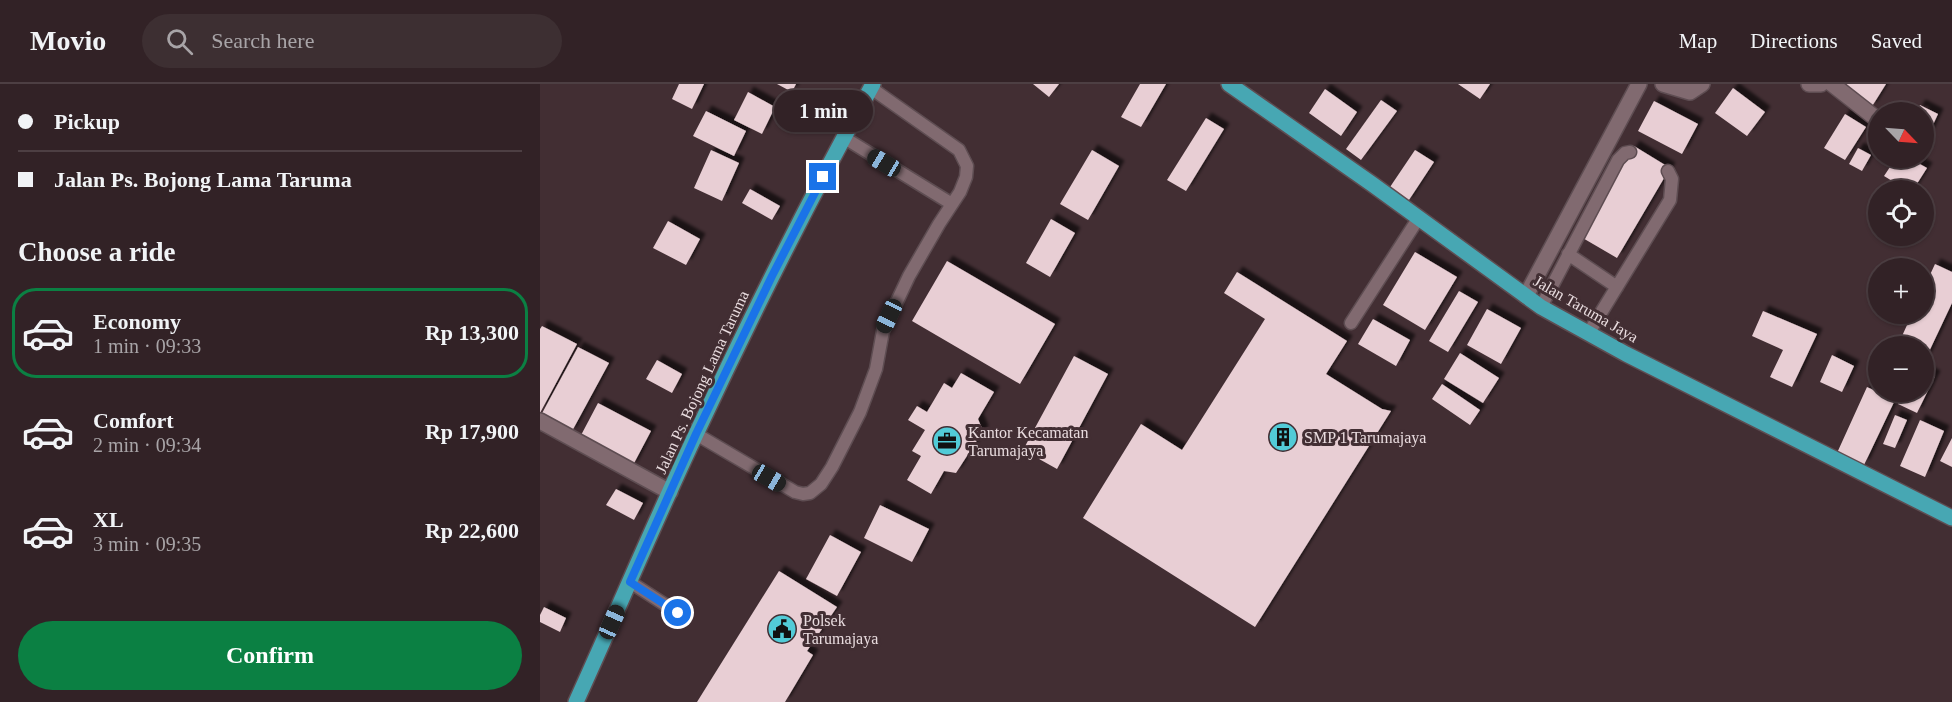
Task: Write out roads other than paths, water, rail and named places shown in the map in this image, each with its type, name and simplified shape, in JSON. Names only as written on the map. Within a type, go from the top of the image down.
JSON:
[{"type":"main road","name":"Jalan Taruma Jaya","points":[[1229,84],[1541,307],[1588,334],[1952,518]]},
{"type":"main road","name":"Jalan Ps. Bojong Lama Taruma","points":[[576,702],[696,434],[772,276],[843,137],[872,86]]},
{"type":"street","points":[[1526,296],[1639,84]]},
{"type":"street","points":[[1663,84],[1690,92],[1702,84]]},
{"type":"street","points":[[1809,84],[1821,84]]},
{"type":"street","points":[[1832,84],[1868,112]]},
{"type":"street","points":[[540,421],[670,492]]},
{"type":"lane","points":[[696,434],[795,492],[803,494],[810,493],[821,484],[860,412],[876,369],[883,331],[889,316],[921,255],[960,192],[966,177],[967,166],[959,150],[872,86]]},
{"type":"lane","points":[[843,137],[952,204]]},
{"type":"lane","points":[[1541,307],[1618,160],[1625,153],[1630,152]]},
{"type":"lane","points":[[1588,334],[1670,200],[1672,179],[1668,171]]},
{"type":"lane","points":[[1351,323],[1418,219]]},
{"type":"lane","points":[[1568,254],[1617,287]]},
{"type":"lane","points":[[630,582],[678,613]]},
{"type":"place","name":"SMP 1 Tarumajaya","points":[[1283,437]]},
{"type":"place","name":"Kantor Kecamatan Tarumajaya","points":[[947,441]]},
{"type":"place","name":"Polsek Tarumajaya","points":[[782,629]]}]
